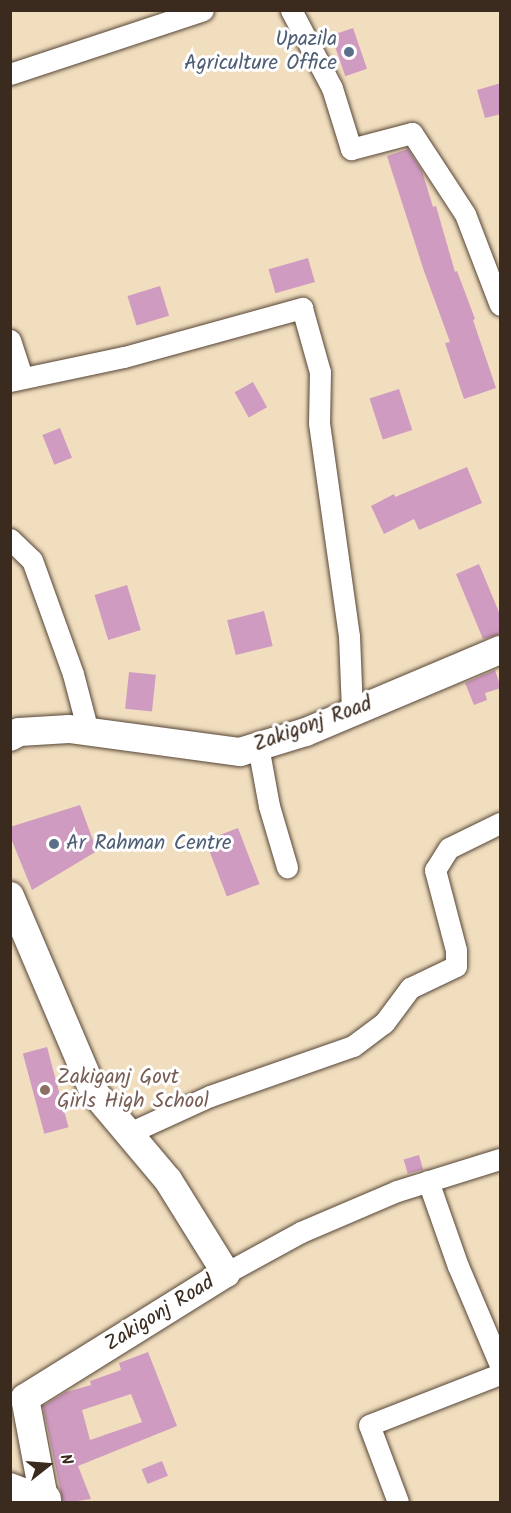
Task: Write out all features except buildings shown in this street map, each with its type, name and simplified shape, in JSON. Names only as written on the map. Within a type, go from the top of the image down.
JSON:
[{"type":"main road","name":"Zakigonj Road","points":[[10,737],[19,732],[69,729],[240,752],[306,732],[501,650]]},
{"type":"main road","name":"Zakigonj Road","points":[[10,896],[93,1091],[168,1180],[226,1273],[18,1400],[44,1501]]},
{"type":"street","points":[[10,74],[203,10]]},
{"type":"street","points":[[291,10],[332,88],[351,149],[412,133],[465,214],[498,292]]},
{"type":"street","points":[[10,340],[16,379],[124,357],[302,308],[320,372],[319,423],[349,636],[351,712]]},
{"type":"street","points":[[10,539],[32,560],[73,674],[88,731]]},
{"type":"street","points":[[258,746],[269,806],[287,867]]},
{"type":"street","points":[[129,1133],[210,1096],[353,1046],[384,1023],[410,988],[456,966],[456,950],[435,870],[449,848],[501,823]]},
{"type":"street","points":[[226,1273],[301,1232],[397,1191],[501,1159]]},
{"type":"street","points":[[428,1181],[458,1266],[501,1365]]},
{"type":"street","points":[[398,1503],[369,1425],[501,1374]]},
{"type":"street","points":[[10,1486],[44,1501]]},
{"type":"place","name":"Upazila Agriculture Office","points":[[349,52]]},
{"type":"place","name":"Ar Rahman Centre","points":[[54,844]]},
{"type":"place","name":"Zakiganj Govt Girls High School","points":[[45,1090]]}]
